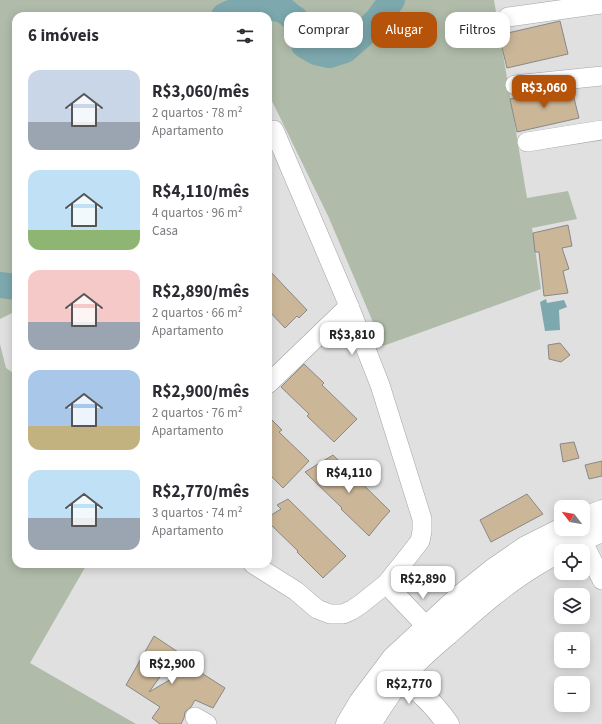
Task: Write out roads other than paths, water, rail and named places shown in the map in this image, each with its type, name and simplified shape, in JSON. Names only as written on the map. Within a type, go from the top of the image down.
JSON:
[{"type":"main road","points":[[590,522],[602,511]]},
{"type":"main road","points":[[590,530],[602,531]]},
{"type":"main road","points":[[370,724],[392,690],[393,658],[459,597],[494,569],[526,547],[554,533]]},
{"type":"main road","points":[[347,724],[360,702],[393,673],[425,654],[460,622],[500,589],[573,536]]},
{"type":"main road","points":[[393,673],[416,688],[432,704],[448,724]]},
{"type":"street","points":[[510,16],[602,4]]},
{"type":"street","points":[[515,85],[602,76]]},
{"type":"street","points":[[259,568],[296,591],[317,609],[330,614],[343,614],[361,604],[386,584],[420,541],[422,531],[422,520],[380,385],[349,306],[274,130]]},
{"type":"street","points":[[527,142],[602,130]]},
{"type":"street","points":[[272,380],[349,306]]},
{"type":"street","points":[[585,536],[602,580]]},
{"type":"street","points":[[386,584],[427,627]]},
{"type":"water","points":[[546,299],[547,303],[564,300],[567,307],[559,310],[560,330],[545,331],[540,302]]},
{"type":"waterway","points":[[234,12],[254,8],[271,8],[285,11],[299,23],[304,45],[316,52],[329,55],[345,50],[377,20],[392,0]]},
{"type":"waterway","points":[[0,285],[12,286]]}]
